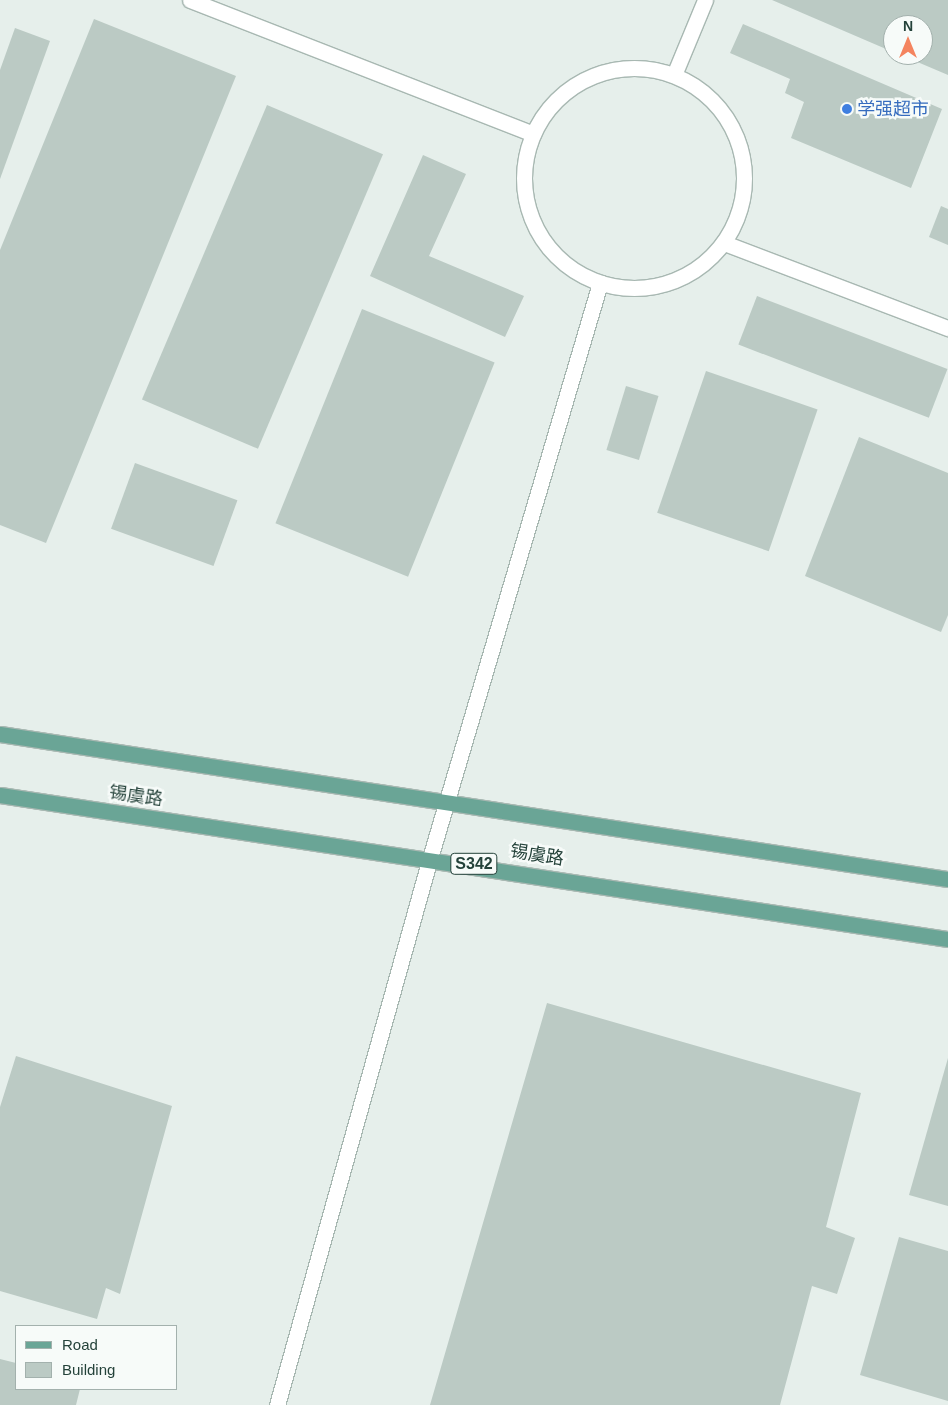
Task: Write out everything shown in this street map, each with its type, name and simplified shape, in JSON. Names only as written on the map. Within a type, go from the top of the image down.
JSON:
[{"type":"main road","points":[[0,734],[447,800],[948,879]]},
{"type":"main road","name":"锡虞路","points":[[0,795],[430,858],[948,940]]},
{"type":"street","points":[[190,0],[532,134]]},
{"type":"street","points":[[674,75],[704,0]]},
{"type":"street","points":[[634,68],[674,75],[700,88],[724,113],[740,144],[745,178],[741,204],[724,243],[700,268],[668,283],[634,289],[600,283],[569,268],[545,243],[529,212],[524,178],[532,134],[544,113],[569,89],[600,73],[634,68]]},
{"type":"street","points":[[724,243],[948,328]]},
{"type":"street","points":[[277,1405],[430,858],[600,283]]},
{"type":"building","points":[[772,0],[948,0],[948,75],[924,65],[933,65],[933,15],[883,15],[883,48]]},
{"type":"building","points":[[94,19],[236,76],[46,543],[0,525],[0,250]]},
{"type":"building","points":[[743,24],[942,109],[911,188],[791,138],[804,102],[785,93],[790,79],[730,53]]},
{"type":"building","points":[[15,28],[50,41],[0,179],[0,70]]},
{"type":"building","points":[[267,105],[383,154],[258,449],[142,400]]},
{"type":"building","points":[[423,155],[466,174],[429,256],[524,296],[505,337],[370,276]]},
{"type":"building","points":[[941,206],[948,209],[948,245],[929,237]]},
{"type":"building","points":[[757,296],[947,369],[929,418],[738,345]]},
{"type":"building","points":[[362,309],[495,363],[408,577],[275,523]]},
{"type":"building","points":[[706,371],[818,409],[769,551],[657,513]]},
{"type":"building","points":[[626,386],[659,396],[639,460],[606,450]]},
{"type":"building","points":[[859,437],[948,473],[948,615],[941,632],[805,576]]},
{"type":"building","points":[[135,463],[237,500],[213,566],[111,529]]},
{"type":"building","points":[[547,1003],[861,1093],[826,1227],[855,1238],[837,1294],[812,1286],[780,1405],[430,1405]]},
{"type":"building","points":[[16,1056],[172,1106],[120,1294],[106,1288],[97,1319],[0,1291],[0,1107]]},
{"type":"building","points":[[948,1058],[948,1206],[909,1195]]},
{"type":"building","points":[[899,1237],[948,1251],[948,1401],[860,1375]]},
{"type":"building","points":[[0,1359],[15,1363],[15,1390],[80,1390],[76,1405],[0,1405]]},
{"type":"place","name":"学强超市","points":[[847,109]]}]
